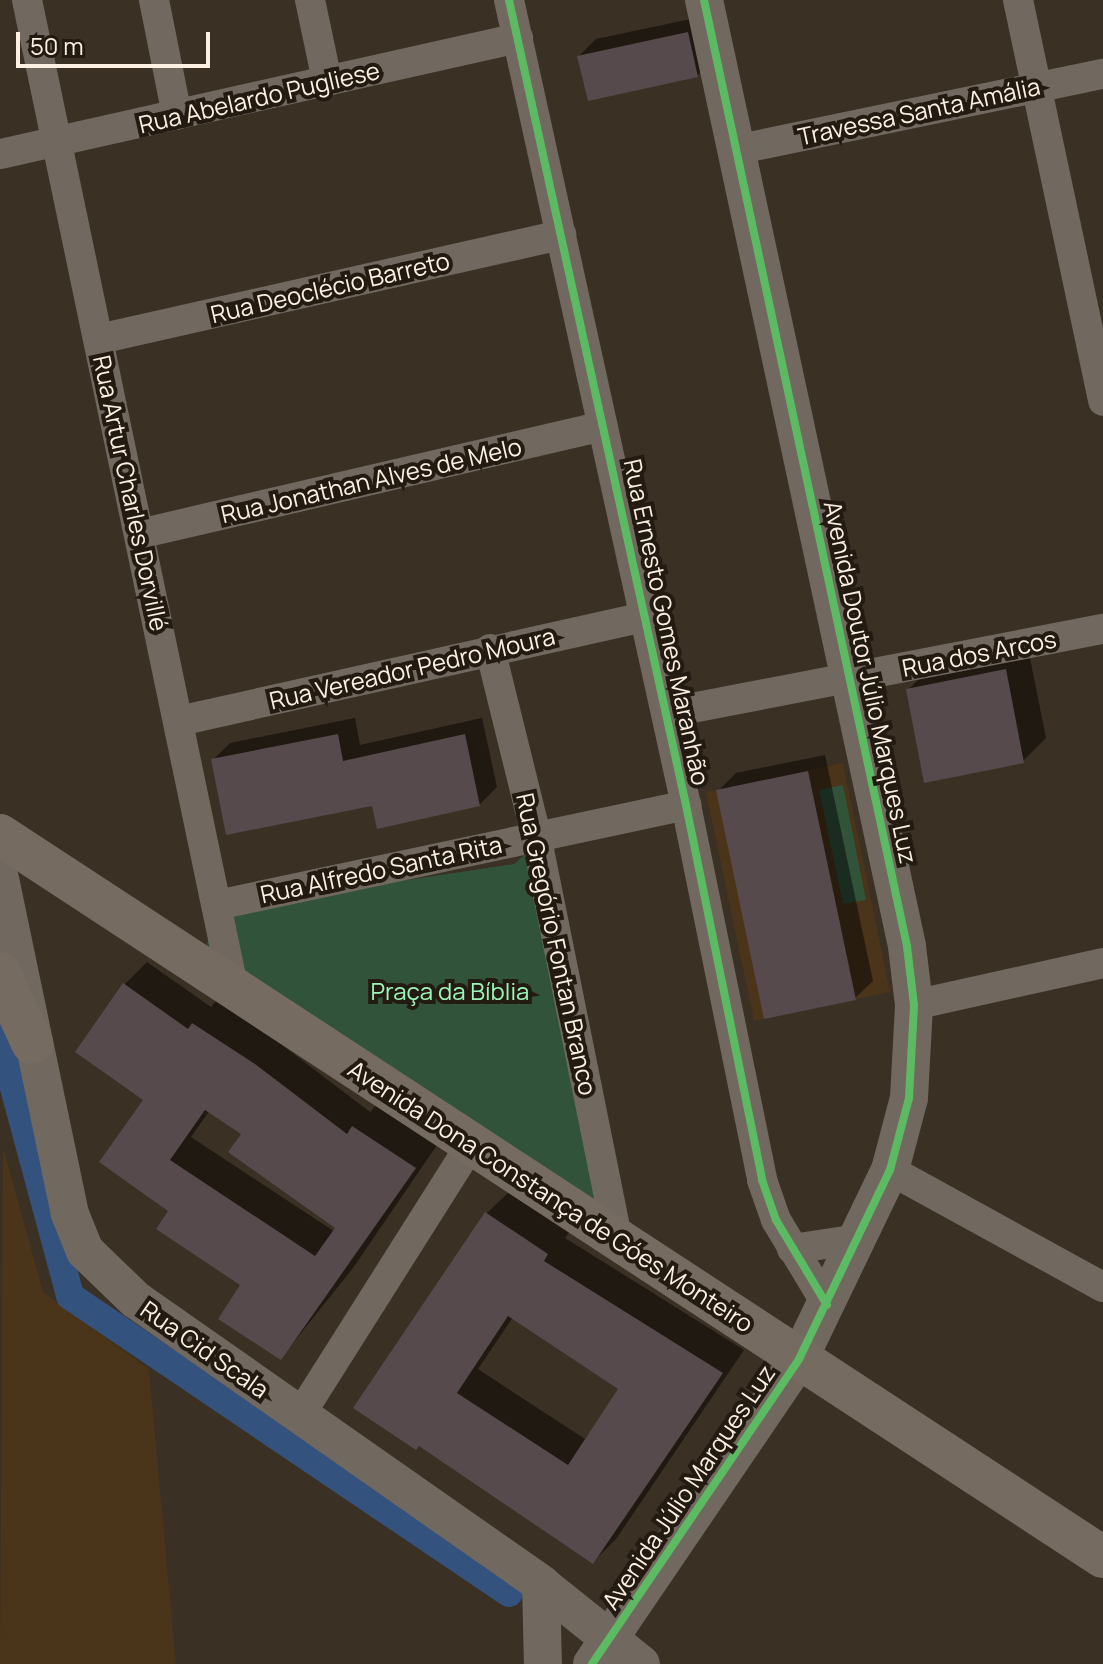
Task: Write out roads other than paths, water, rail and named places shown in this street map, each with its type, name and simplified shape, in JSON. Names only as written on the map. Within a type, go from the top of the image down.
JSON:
[{"type":"main road","name":"Avenida Dona Constança de Góes Monteiro","points":[[0,835],[1103,1557]]},
{"type":"main road","points":[[0,973],[32,1043]]},
{"type":"street","name":"Rua Artur Charles Dorvillé","points":[[27,0],[233,986]]},
{"type":"street","points":[[154,0],[177,115]]},
{"type":"street","points":[[310,0],[327,81]]},
{"type":"street","name":"Rua Ernesto Gomes Maranhão","points":[[509,0],[686,805],[762,1180],[792,1249],[827,1305]]},
{"type":"street","name":"Avenida Doutor Júlio Marques Luz","points":[[704,0],[907,946],[914,1005],[909,1098],[890,1170],[799,1359]]},
{"type":"street","points":[[1018,0],[1103,401]]},
{"type":"street","name":"Rua Abelardo Pugliese","points":[[0,154],[518,38]]},
{"type":"street","name":"Travessa Santa Amália","points":[[735,150],[1103,74]]},
{"type":"street","name":"Rua Deoclécio Barreto","points":[[99,339],[561,235]]},
{"type":"street","name":"Rua Jonathan Alves de Melo","points":[[139,534],[603,426]]},
{"type":"street","name":"Rua Vereador Pedro Moura","points":[[179,721],[490,649],[645,617]]},
{"type":"street","name":"Rua dos Arcos","points":[[666,713],[1103,629]]},
{"type":"street","name":"Rua Gregório Fontan Branco","points":[[490,649],[536,835],[618,1240]]},
{"type":"street","name":"Rua Alfredo Santa Rita","points":[[217,905],[686,805]]},
{"type":"street","name":"Rua Cid Scala","points":[[0,879],[70,1214],[85,1251],[136,1300],[541,1584],[601,1650],[641,1664]]},
{"type":"street","points":[[914,1005],[1103,963]]},
{"type":"street","points":[[300,1415],[471,1145]]},
{"type":"street","points":[[890,1170],[1103,1287]]},
{"type":"street","points":[[792,1249],[858,1239]]},
{"type":"street","name":"Avenida Júlio Marques Luz","points":[[601,1650],[799,1359]]},
{"type":"street","points":[[541,1584],[543,1664]]},
{"type":"waterway","points":[[0,1036],[70,1296],[509,1593]]},
{"type":"park label","name":"Praça da Bíblia","points":[[450,991]]}]
